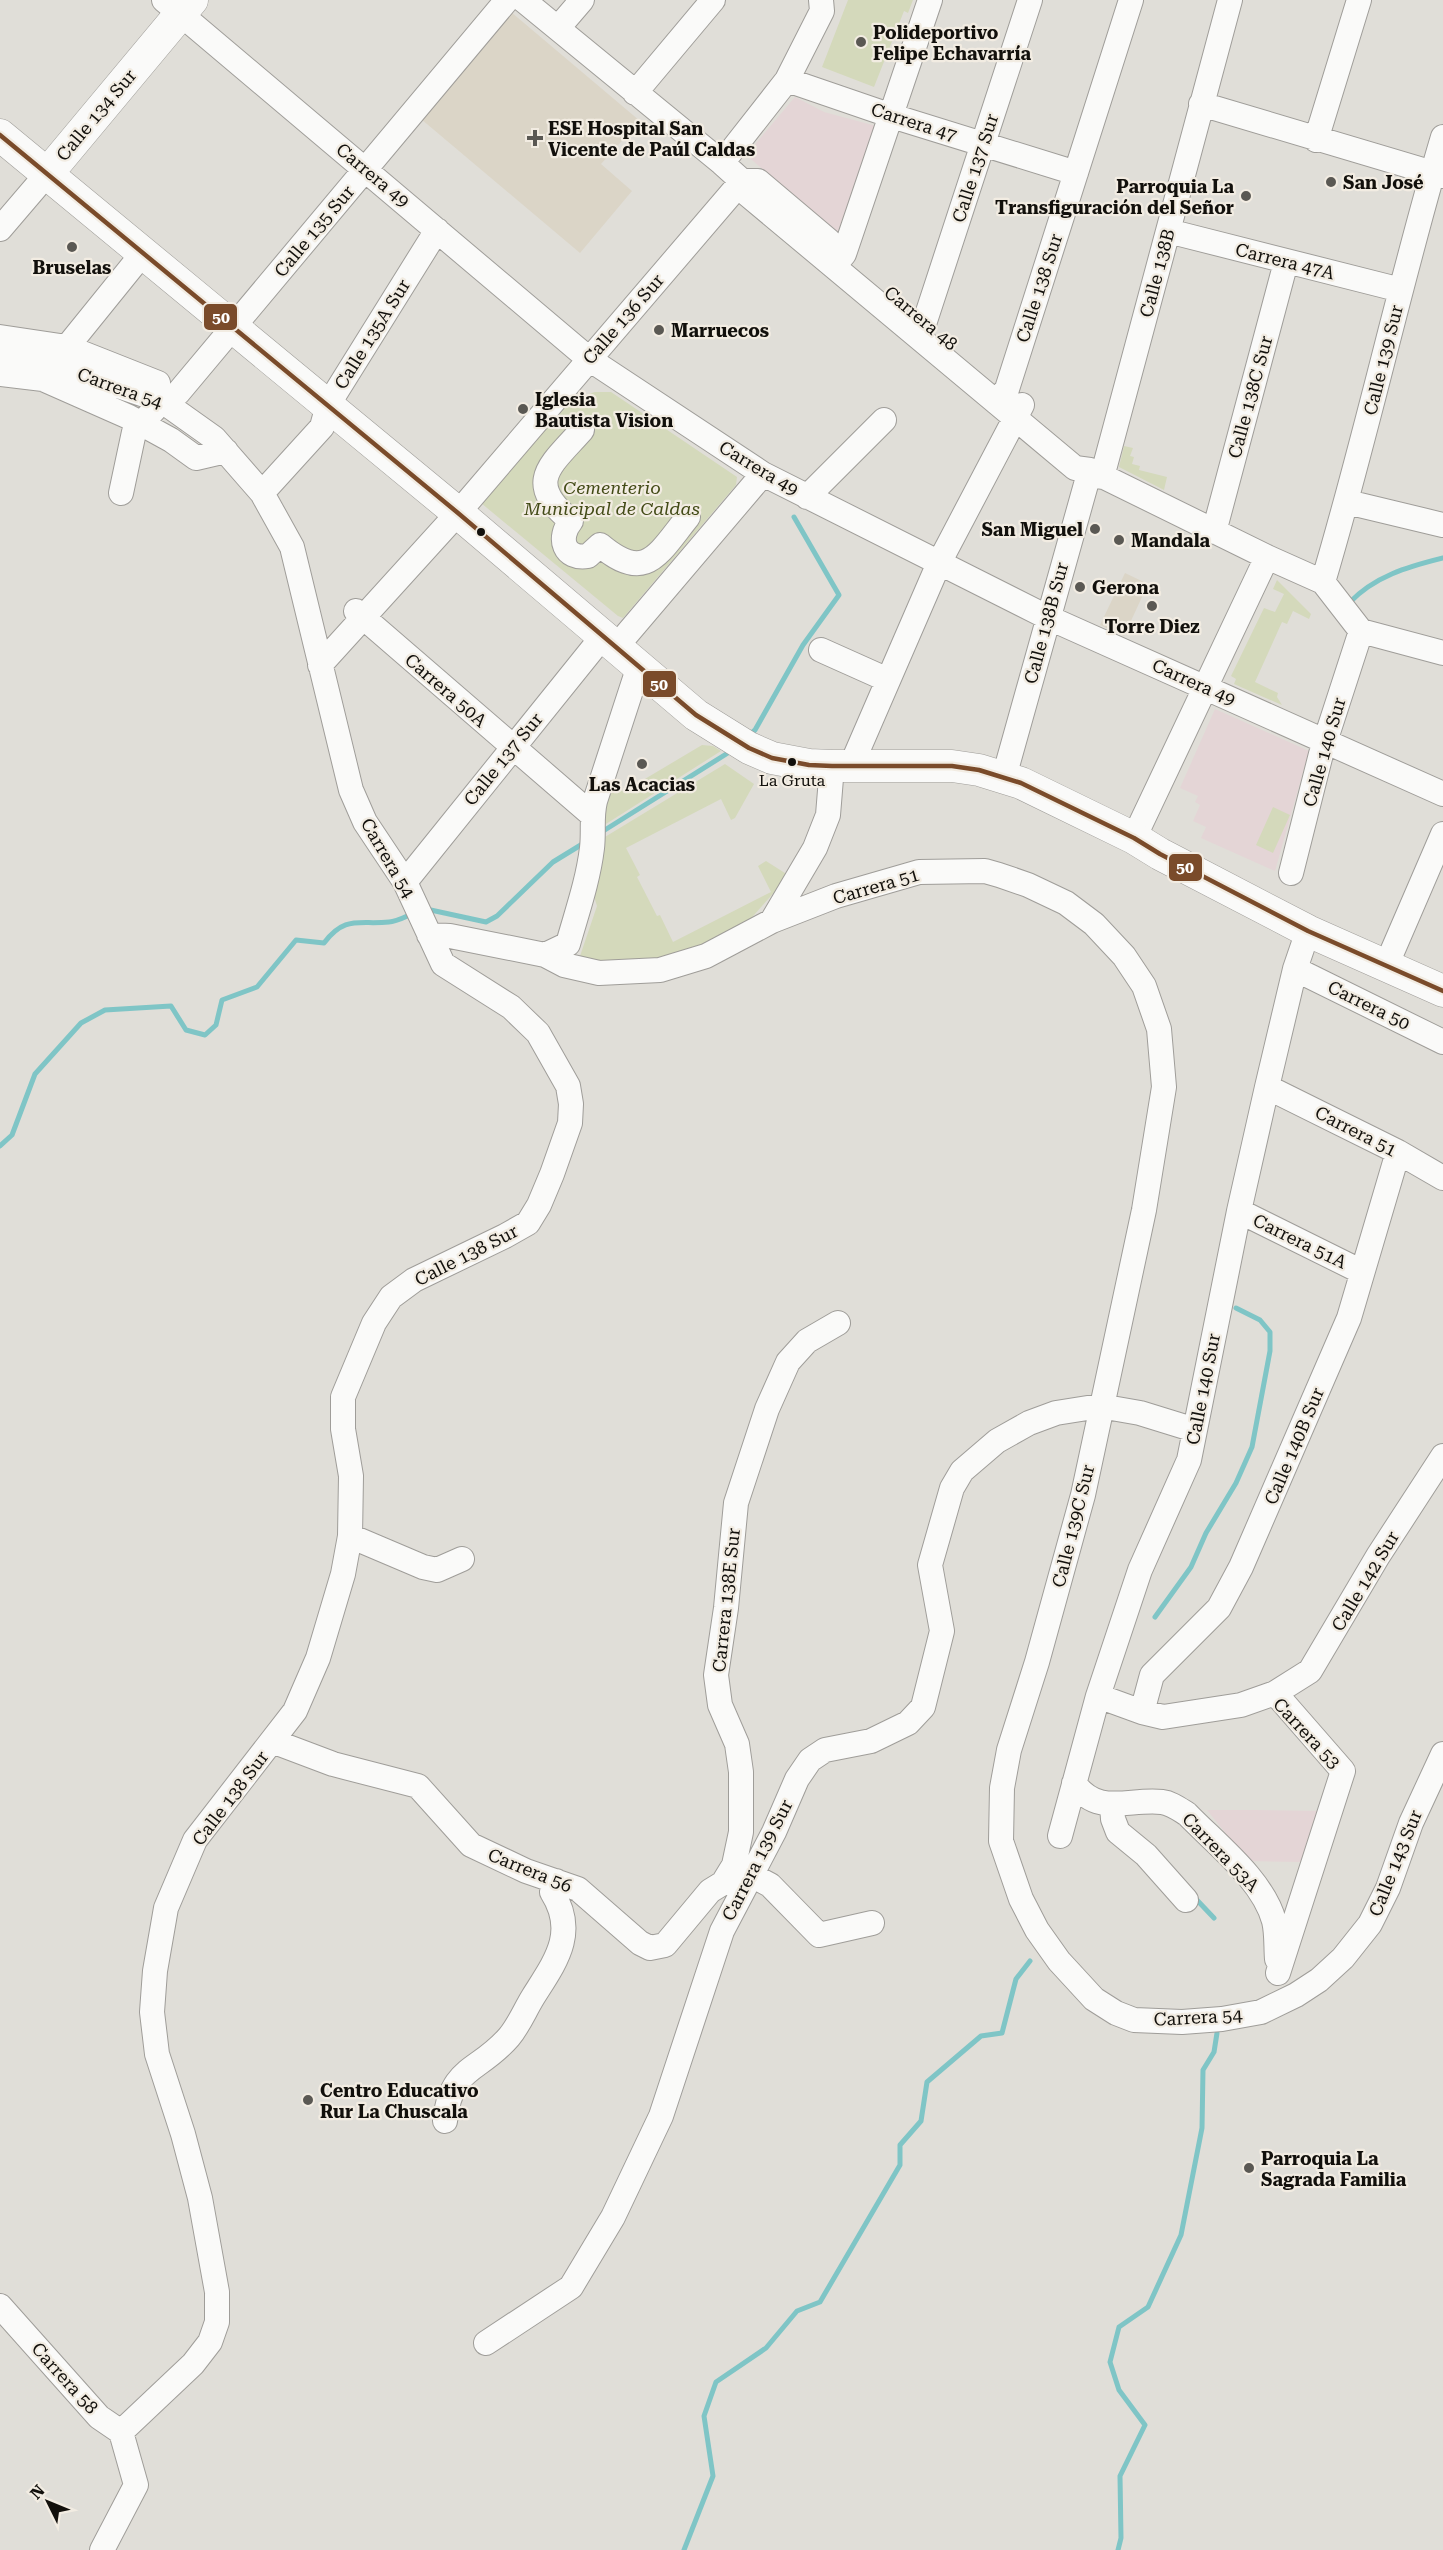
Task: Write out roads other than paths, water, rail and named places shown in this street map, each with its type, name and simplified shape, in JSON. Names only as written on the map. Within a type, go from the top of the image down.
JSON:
[{"type":"main road","name":"Calle 134 Sur","points":[[47,174],[178,5]]},
{"type":"main road","points":[[0,135],[458,513],[696,715],[722,732],[771,758],[809,765],[952,766],[980,770],[1004,777],[1134,838],[1170,860],[1308,931],[1443,991]]},
{"type":"street","name":"Calle 135 Sur","points":[[360,164],[486,0]]},
{"type":"street","name":"Calle 135 Sur","points":[[121,493],[134,432],[163,393],[178,393],[226,322],[360,164],[507,0]]},
{"type":"street","name":"Carrera 48","points":[[523,0],[722,163],[742,181],[747,194],[839,260],[1010,403],[1085,456],[1096,473],[1214,532],[1323,582],[1361,632]]},
{"type":"street","points":[[558,28],[582,0]]},
{"type":"street","points":[[635,93],[713,0]]},
{"type":"street","points":[[839,260],[892,116],[930,0]]},
{"type":"street","name":"Calle 137 Sur","points":[[920,327],[1030,0]]},
{"type":"street","name":"Calle 138 Sur","points":[[772,921],[815,848],[828,815],[841,766],[888,680],[1010,403],[1076,173],[1131,0]]},
{"type":"street","name":"Calle 138B","points":[[1096,473],[1168,231],[1230,0]]},
{"type":"street","points":[[1316,140],[1359,0]]},
{"type":"street","points":[[722,163],[787,80],[818,4]]},
{"type":"street","name":"Carrera 49","points":[[178,5],[360,164],[590,359],[763,474],[1047,617],[1443,794]]},
{"type":"street","name":"Carrera 47","points":[[787,80],[892,116],[1076,173]]},
{"type":"street","points":[[1201,104],[1438,175]]},
{"type":"street","name":"Calle 139 Sur","points":[[1323,582],[1347,502],[1401,290],[1438,175],[1443,137]]},
{"type":"street","name":"Calle 134 Sur","points":[[0,229],[47,174]]},
{"type":"street","name":"Calle 136 Sur","points":[[319,659],[458,513],[742,181]]},
{"type":"street","name":"Calle 135A Sur","points":[[262,493],[322,427],[328,405],[437,230]]},
{"type":"street","name":"Carrera 47A","points":[[1168,231],[1401,290]]},
{"type":"street","points":[[62,367],[143,254]]},
{"type":"street","name":"Calle 138C Sur","points":[[1214,532],[1287,262]]},
{"type":"street","name":"Carrera 54","points":[[0,337],[62,367],[196,458],[226,451]]},
{"type":"street","name":"Carrera 54","points":[[1,374],[62,367],[163,393],[226,451],[262,493],[292,547],[351,790],[365,822],[417,909],[443,964],[524,1018],[538,1033],[568,1086],[571,1104],[570,1123],[539,1205],[528,1223]]},
{"type":"street","points":[[807,497],[884,420]]},
{"type":"street","points":[[582,430],[549,468],[546,476],[545,485],[550,501],[571,521],[562,537],[565,558],[575,555],[588,556],[600,545],[621,561],[632,564],[647,562],[656,556],[688,517]]},
{"type":"street","name":"Calle 138B Sur","points":[[1004,777],[1047,617],[1096,473]]},
{"type":"street","name":"Calle 137 Sur","points":[[417,909],[515,743],[619,650],[763,474]]},
{"type":"street","points":[[1347,502],[1443,525]]},
{"type":"street","points":[[1134,838],[1267,557]]},
{"type":"street","name":"Carrera 50A","points":[[364,610],[515,743],[593,824]]},
{"type":"street","points":[[1361,632],[1443,653]]},
{"type":"street","name":"Calle 140 Sur","points":[[1291,873],[1325,741],[1361,632]]},
{"type":"street","points":[[545,955],[568,944],[586,882],[619,650]]},
{"type":"street","points":[[821,650],[888,680]]},
{"type":"street","points":[[1386,966],[1443,834]]},
{"type":"street","name":"Carrera 51","points":[[417,909],[450,936],[545,955],[564,965],[599,973],[660,970],[706,956],[772,921],[836,896],[899,876],[919,872],[985,871],[1028,885],[1066,903],[1094,924],[1124,956],[1144,986],[1159,1029],[1164,1087],[1144,1210]]},
{"type":"street","name":"Calle 140 Sur","points":[[1060,1836],[1098,1696],[1140,1570],[1189,1460],[1239,1210],[1295,969],[1308,931]]},
{"type":"street","name":"Carrera 50","points":[[1295,969],[1443,1042]]},
{"type":"street","name":"Carrera 51","points":[[1267,1087],[1398,1152],[1443,1178]]},
{"type":"street","name":"Calle 140B Sur","points":[[1142,1712],[1152,1675],[1219,1608],[1241,1567],[1349,1318],[1398,1152]]},
{"type":"street","name":"Calle 139C Sur","points":[[1001,1841],[1002,1788],[1008,1750],[1064,1571],[1083,1495],[1100,1406],[1144,1210]]},
{"type":"street","name":"Carrera 51A","points":[[1239,1210],[1362,1272]]},
{"type":"street","name":"Calle 138 Sur","points":[[121,2432],[193,2364],[210,2342],[217,2322],[217,2292],[200,2198],[183,2134],[157,2054],[152,2012],[155,1971],[166,1908],[195,1840],[294,1711],[318,1658],[343,1574],[350,1536],[351,1476],[343,1429],[343,1397],[374,1323],[391,1297],[414,1280],[528,1223]]},
{"type":"street","name":"Carrera 138E Sur","points":[[658,1948],[665,1945],[711,1892],[742,1870],[741,1772],[737,1744],[720,1705],[716,1675],[726,1608],[736,1503],[767,1409],[788,1362],[807,1341],[838,1323]]},
{"type":"street","name":"Carrera 139 Sur","points":[[486,2343],[571,2287],[613,2217],[662,2116],[742,1870],[774,1832],[797,1779],[810,1760],[825,1750],[871,1741],[908,1723],[923,1707],[942,1631],[930,1565],[952,1488],[962,1471],[998,1442],[1029,1423],[1056,1413],[1100,1406],[1140,1413],[1196,1430]]},
{"type":"street","name":"Calle 142 Sur","points":[[1275,1693],[1310,1671],[1378,1557],[1443,1456]]},
{"type":"street","points":[[350,1536],[423,1568],[438,1570],[462,1559]]},
{"type":"street","name":"Carrera 53","points":[[1098,1696],[1163,1717],[1241,1706],[1275,1693],[1342,1771],[1278,1973]]},
{"type":"street","name":"Carrera 56","points":[[272,1741],[333,1764],[418,1786],[471,1845],[526,1871],[578,1888],[640,1943],[650,1948],[658,1948]]},
{"type":"street","name":"Calle 143 Sur","points":[[1277,2006],[1310,1987],[1332,1970],[1370,1924],[1388,1888],[1411,1823],[1443,1754]]},
{"type":"street","name":"Carrera 53A","points":[[1074,1783],[1092,1800],[1112,1805],[1162,1802],[1176,1806],[1187,1814],[1255,1883],[1268,1905],[1275,1924],[1278,1973],[1277,2006]]},
{"type":"street","points":[[1112,1805],[1113,1820],[1118,1832],[1146,1855],[1186,1900]]},
{"type":"street","name":"Carrera 54","points":[[1001,1841],[1021,1899],[1037,1930],[1076,1981],[1095,1999],[1116,2013],[1134,2020],[1182,2022],[1247,2015],[1277,2006]]},
{"type":"street","points":[[742,1870],[770,1885],[819,1935],[872,1923]]},
{"type":"street","points":[[445,2121],[447,2106],[456,2081],[510,2036],[558,1958],[564,1928],[561,1908],[552,1892],[556,1881]]},
{"type":"street","name":"Carrera 58","points":[[0,2306],[99,2418],[121,2432]]},
{"type":"street","points":[[102,2550],[136,2485],[121,2432]]},
{"type":"waterway","points":[[747,737],[755,730],[803,645],[839,595],[794,517]]},
{"type":"waterway","points":[[1349,603],[1381,579],[1404,569],[1443,558]]},
{"type":"waterway","points":[[600,833],[731,751]]},
{"type":"waterway","points":[[426,909],[486,922],[497,916],[553,862],[584,843]]},
{"type":"waterway","points":[[0,1146],[12,1135],[35,1074],[81,1023],[105,1010],[171,1006],[186,1030],[205,1035],[216,1025],[222,1000],[257,987],[296,940],[324,943],[339,928],[346,925],[392,922],[412,914]]},
{"type":"waterway","points":[[1155,1617],[1191,1567],[1206,1533],[1236,1483],[1252,1447],[1270,1351],[1270,1332],[1260,1320],[1236,1308]]},
{"type":"waterway","points":[[1195,1898],[1214,1918]]},
{"type":"waterway","points":[[684,2550],[713,2476],[704,2416],[716,2382],[766,2348],[797,2311],[820,2302],[900,2165],[900,2145],[921,2121],[927,2082],[981,2036],[1002,2033],[1016,1979],[1030,1961]]},
{"type":"waterway","points":[[1118,2550],[1121,2538],[1120,2476],[1145,2425],[1119,2390],[1110,2362],[1119,2327],[1148,2307],[1181,2235],[1202,2128],[1203,2070],[1214,2052],[1217,2033]]},
{"type":"place","name":"Polideportivo Felipe Echavarría","points":[[861,42]]},
{"type":"place","name":"ESE Hospital San Vicente de Paúl Caldas","points":[[535,138]]},
{"type":"place","name":"San José","points":[[1331,182]]},
{"type":"place","name":"Parroquia La Transfiguración del Señor","points":[[1246,196]]},
{"type":"place","name":"Bruselas","points":[[72,247]]},
{"type":"place","name":"Marruecos","points":[[659,330]]},
{"type":"place","name":"Iglesia Bautista Vision","points":[[523,409]]},
{"type":"place","name":"San Miguel","points":[[1095,529]]},
{"type":"place","name":"Mandala","points":[[1119,540]]},
{"type":"place","name":"Gerona","points":[[1080,587]]},
{"type":"place","name":"Torre Diez","points":[[1152,606]]},
{"type":"place","name":"La Gruta","points":[[792,762]]},
{"type":"place","name":"Las Acacias","points":[[642,764]]},
{"type":"place","name":"Centro Educativo Rur La Chuscala","points":[[308,2100]]},
{"type":"place","name":"Parroquia La Sagrada Familia","points":[[1249,2168]]},
{"type":"park label","name":"Cementerio Municipal de Caldas","points":[[612,497]]}]
